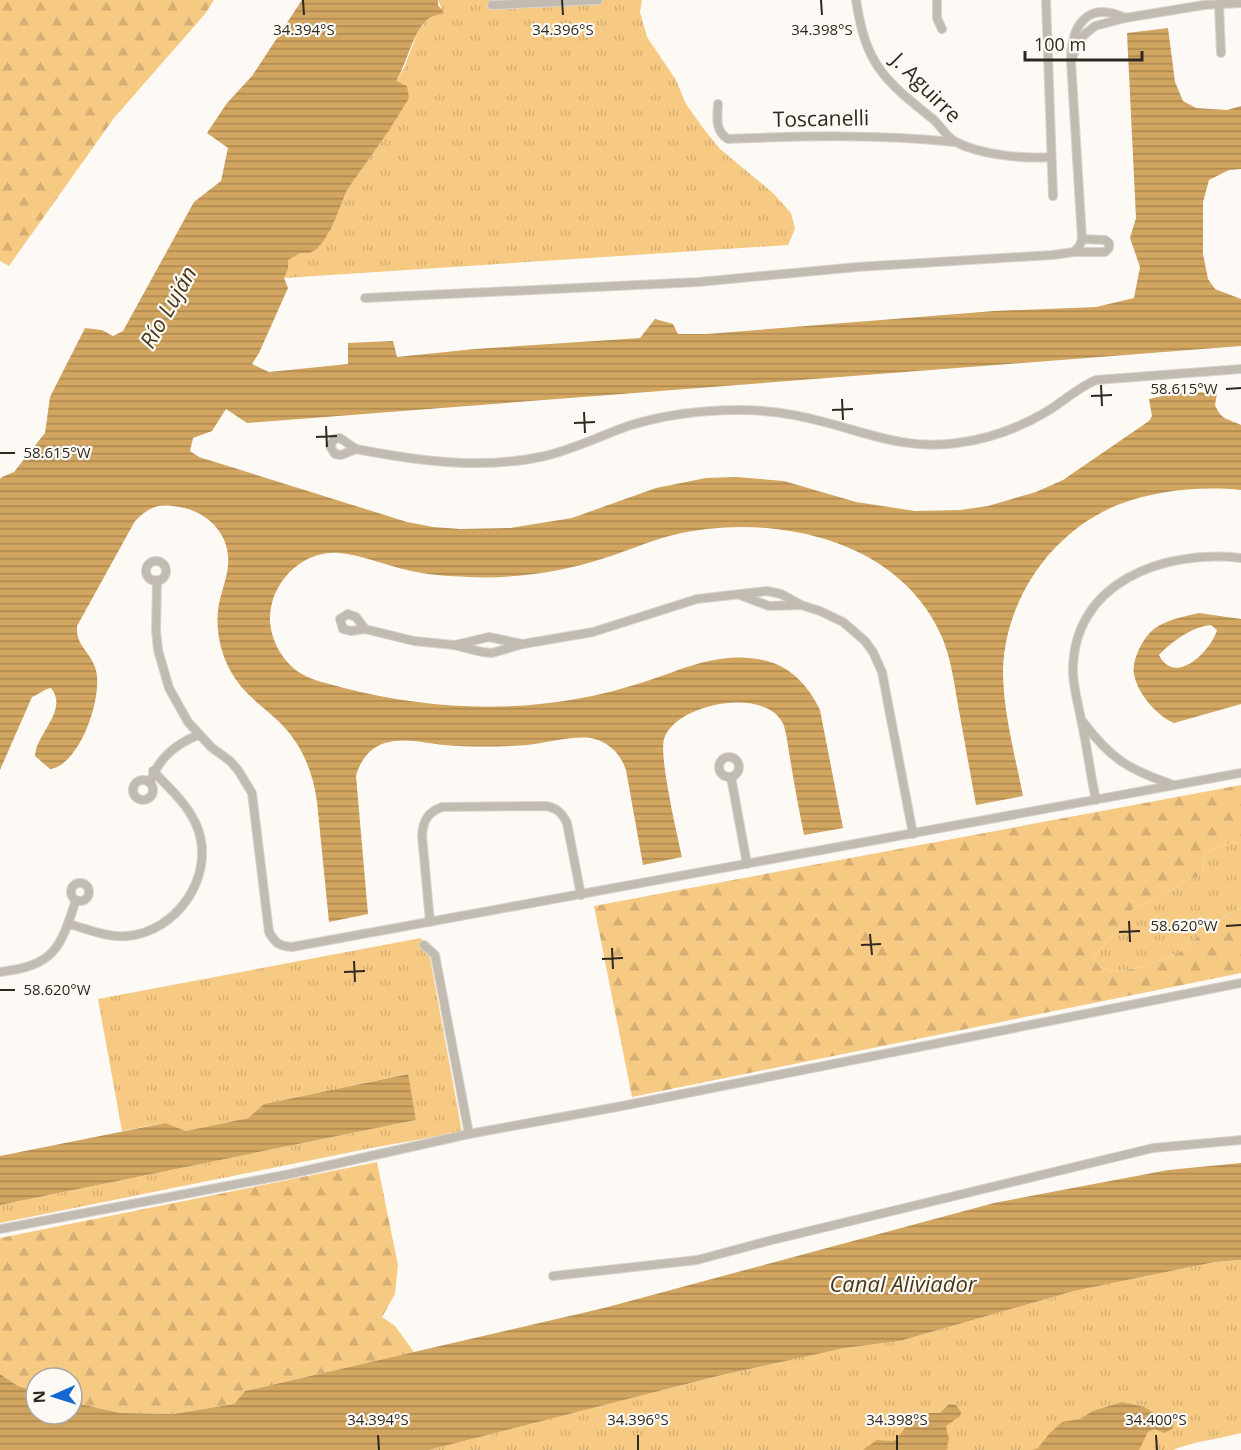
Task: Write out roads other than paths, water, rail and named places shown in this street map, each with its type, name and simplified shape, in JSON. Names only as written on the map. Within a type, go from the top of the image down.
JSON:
[{"type":"street","points":[[492,5],[598,0]]},
{"type":"street","name":"J. Aguirre","points":[[856,0],[863,38],[882,73],[916,106],[936,121],[954,142],[991,152],[1032,158],[1051,157]]},
{"type":"street","points":[[937,0],[937,18],[942,29]]},
{"type":"street","points":[[1046,0],[1053,196]]},
{"type":"street","points":[[1071,61],[1079,39],[1088,30],[1125,18],[1219,4],[1241,3]]},
{"type":"street","points":[[1219,4],[1221,53]]},
{"type":"street","points":[[1074,252],[1082,239],[1071,61],[1074,30],[1082,21],[1101,11],[1114,12],[1125,18]]},
{"type":"street","name":"Toscanelli","points":[[718,104],[717,127],[728,139],[836,135],[954,142]]},
{"type":"street","points":[[365,297],[699,282],[856,267],[1074,252],[1105,252],[1109,248],[1105,240],[1082,239]]},
{"type":"street","points":[[356,449],[466,463],[516,461],[564,451],[647,421],[682,414],[738,410],[775,412],[807,418],[900,443],[926,445],[957,443],[1010,430],[1047,411],[1078,389],[1096,380],[1241,369]]},
{"type":"street","points":[[1096,800],[1073,673],[1077,646],[1089,616],[1108,592],[1131,575],[1155,565],[1199,557],[1241,558]]},
{"type":"street","points":[[157,580],[156,630],[164,671],[178,706],[199,735],[234,765],[252,793],[267,925],[275,943],[282,946],[292,947],[581,895],[1241,773]]},
{"type":"street","points":[[365,629],[414,641],[453,645],[492,653],[523,644],[593,632],[697,599],[761,591],[775,592],[843,622],[865,641],[878,661],[913,834]]},
{"type":"street","points":[[740,595],[769,606],[801,605]]},
{"type":"street","points":[[453,645],[489,638],[523,644]]},
{"type":"street","points":[[1082,720],[1095,738],[1120,762],[1173,785]]},
{"type":"street","points":[[150,783],[153,771],[169,753],[184,740],[199,735]]},
{"type":"street","points":[[69,924],[108,935],[127,936],[142,933],[160,926],[192,893],[200,874],[199,830],[186,805],[153,771]]},
{"type":"street","points":[[730,777],[747,864]]},
{"type":"street","points":[[430,922],[422,825],[430,813],[442,807],[546,806],[555,808],[567,823],[581,895]]},
{"type":"street","points":[[0,972],[37,964],[50,956],[58,947],[69,924],[76,900]]},
{"type":"street","points":[[424,945],[435,955],[470,1134]]},
{"type":"street","points":[[0,1229],[290,1174],[470,1134],[1241,983]]},
{"type":"street","points":[[553,1276],[697,1260],[768,1240],[1153,1148],[1241,1140]]},
{"type":"water","name":"Río Luján","points":[[302,0],[438,0],[438,5],[444,13],[428,19],[417,33],[396,81],[407,86],[409,98],[347,190],[332,227],[324,240],[317,249],[310,253],[300,253],[288,260],[288,269],[284,278],[288,288],[252,364],[269,372],[348,364],[348,343],[393,341],[397,357],[475,349],[640,338],[655,319],[673,324],[678,334],[707,334],[994,311],[1096,307],[1134,298],[1140,267],[1130,238],[1136,218],[1127,33],[1168,28],[1175,82],[1183,101],[1196,108],[1227,110],[1241,106],[1241,169],[1229,170],[1209,180],[1203,202],[1203,254],[1208,279],[1215,289],[1241,299],[1241,346],[247,423],[226,409],[212,431],[193,438],[190,451],[199,457],[407,522],[433,527],[510,528],[572,518],[656,488],[706,478],[736,477],[784,481],[856,502],[915,511],[960,510],[988,506],[1036,492],[1063,480],[1149,421],[1152,416],[1149,399],[1183,393],[1217,393],[1215,405],[1220,414],[1241,425],[1241,490],[1180,490],[1149,495],[1120,504],[1074,531],[1054,549],[1037,570],[1023,593],[1006,643],[1003,670],[1007,718],[1023,796],[976,805],[952,671],[942,637],[922,603],[895,576],[864,555],[828,540],[789,531],[750,527],[711,529],[673,535],[577,566],[500,577],[430,574],[356,556],[339,553],[325,554],[312,557],[290,572],[275,594],[271,607],[270,621],[275,643],[288,663],[305,676],[372,695],[401,700],[489,707],[547,703],[602,694],[713,660],[742,657],[768,661],[795,676],[809,691],[820,710],[843,828],[804,835],[784,726],[775,713],[760,706],[742,703],[703,708],[685,716],[672,726],[664,739],[663,749],[669,796],[682,857],[643,865],[626,770],[615,751],[601,741],[579,738],[527,745],[485,746],[444,745],[407,740],[392,741],[379,745],[370,752],[360,765],[356,776],[368,914],[329,922],[317,802],[309,767],[292,736],[238,683],[221,647],[218,617],[228,565],[226,544],[216,527],[200,514],[166,505],[150,509],[135,521],[77,626],[77,633],[95,667],[97,679],[93,710],[80,742],[61,765],[50,769],[35,756],[40,739],[50,722],[56,705],[56,696],[51,688],[48,689],[32,697],[0,770],[0,479],[14,472],[45,433],[50,397],[85,328],[102,330],[113,336],[123,331],[194,202],[221,181],[228,148],[207,133],[227,103],[252,76]]},
{"type":"water","points":[[1199,613],[1241,619],[1241,704],[1174,723],[1161,715],[1143,696],[1134,674],[1134,664],[1142,643],[1158,626]],"holes":[[[1211,625],[1217,630],[1200,656],[1183,667],[1174,668],[1166,664],[1159,655],[1176,640],[1190,632]]]},
{"type":"water","points":[[408,1074],[416,1120],[0,1205],[0,1156],[165,1123],[186,1131],[248,1118],[264,1104]]},
{"type":"water","name":"Canal Aliviador","points":[[1241,1163],[1241,1260],[1215,1262],[1074,1291],[900,1341],[845,1348],[718,1376],[429,1450],[0,1450],[0,1374],[24,1388],[24,1426],[84,1426],[84,1405],[120,1413],[173,1414],[234,1404],[245,1391],[604,1308],[994,1203],[1168,1170]]},
{"type":"water","points":[[1122,1402],[1144,1407],[1163,1418],[1170,1416],[1174,1420],[1173,1428],[1165,1433],[1154,1429],[1148,1432],[1139,1450],[1032,1450],[1038,1448],[1062,1422],[1080,1419],[1093,1411]]},
{"type":"water","points":[[949,1404],[956,1405],[961,1412],[960,1416],[946,1426],[949,1439],[946,1450],[863,1450],[877,1440],[896,1440],[910,1421],[929,1413],[940,1413]]}]
